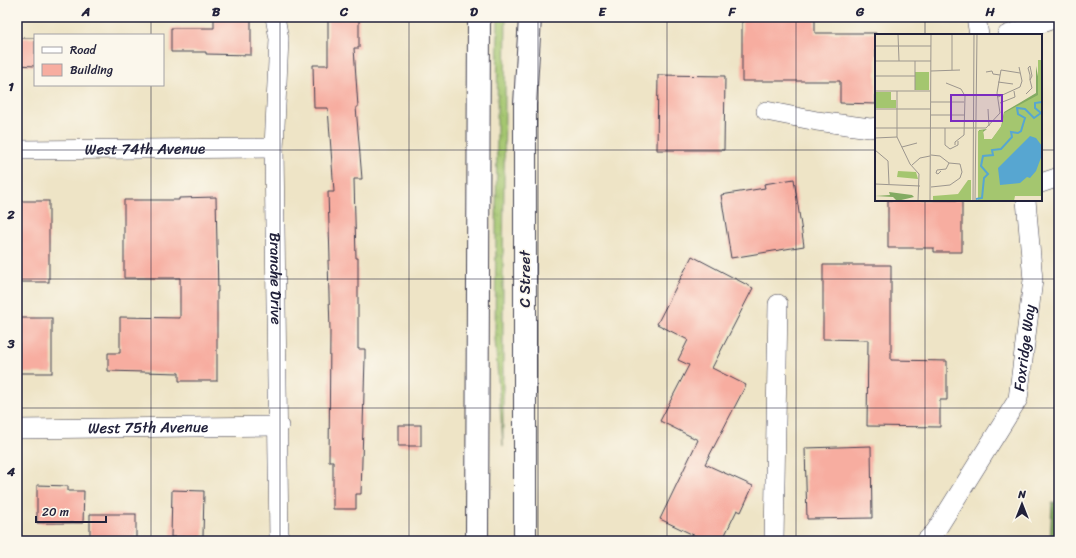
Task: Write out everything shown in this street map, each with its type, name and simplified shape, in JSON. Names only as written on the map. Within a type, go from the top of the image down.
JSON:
[{"type":"main road","points":[[477,541],[479,17]]},
{"type":"main road","name":"C Street","points":[[525,541],[525,105],[530,17]]},
{"type":"street","name":"Branche Drive","points":[[275,17],[279,39],[274,148],[279,426],[279,541]]},
{"type":"street","points":[[976,17],[979,34]]},
{"type":"street","points":[[1010,34],[1059,17]]},
{"type":"street","points":[[766,111],[817,121],[870,128],[875,127]]},
{"type":"street","name":"West 74th Avenue","points":[[17,150],[274,148]]},
{"type":"street","points":[[1042,183],[1059,177]]},
{"type":"street","name":"Foxridge Way","points":[[926,541],[935,532],[1018,399],[1033,280],[1026,201]]},
{"type":"street","points":[[774,541],[778,304]]},
{"type":"street","name":"West 75th Avenue","points":[[17,429],[279,426]]},
{"type":"green space","points":[[498,17],[506,17],[503,268],[503,446],[495,339]]},
{"type":"green space","points":[[1059,502],[1059,541],[1050,541],[1052,503]]},
{"type":"building","points":[[214,17],[251,17],[251,55],[206,54],[206,52],[171,52],[171,28],[214,28]]},
{"type":"building","points":[[328,17],[359,17],[359,48],[354,48],[358,107],[356,107],[362,179],[354,179],[356,258],[358,258],[358,349],[365,349],[365,358],[361,494],[356,494],[356,509],[333,509],[333,461],[329,461],[330,331],[328,260],[330,260],[328,192],[334,192],[328,108],[314,108],[313,65],[328,65]]},
{"type":"building","points":[[742,17],[815,17],[815,33],[876,33],[875,104],[840,103],[840,81],[742,81]]},
{"type":"building","points":[[18,38],[34,38],[34,66],[17,65]]},
{"type":"building","points":[[658,75],[725,76],[724,150],[657,150]]},
{"type":"building","points":[[794,179],[804,246],[731,258],[721,195],[765,188],[764,184]]},
{"type":"building","points":[[216,197],[218,292],[217,381],[179,381],[179,373],[108,371],[108,353],[120,353],[120,317],[180,318],[180,278],[124,278],[124,200],[179,200],[179,198]]},
{"type":"building","points":[[17,201],[49,201],[49,282],[17,282]]},
{"type":"building","points":[[888,201],[962,201],[962,252],[934,252],[934,248],[888,248]]},
{"type":"building","points":[[692,256],[753,288],[712,368],[746,385],[705,464],[753,486],[741,512],[737,510],[722,541],[706,541],[660,519],[698,440],[660,421],[689,365],[678,360],[688,340],[657,324]]},
{"type":"building","points":[[823,265],[891,265],[891,360],[947,361],[947,400],[940,400],[940,427],[867,426],[868,340],[823,339]]},
{"type":"building","points":[[19,318],[52,318],[52,373],[19,373]]},
{"type":"building","points":[[398,425],[421,425],[421,446],[398,446]]},
{"type":"building","points":[[871,446],[872,518],[807,519],[805,448]]},
{"type":"building","points":[[37,485],[68,486],[68,491],[84,491],[83,523],[37,523]]},
{"type":"building","points":[[172,490],[204,491],[203,537],[171,537]]},
{"type":"building","points":[[90,514],[136,514],[136,541],[90,541]]}]
